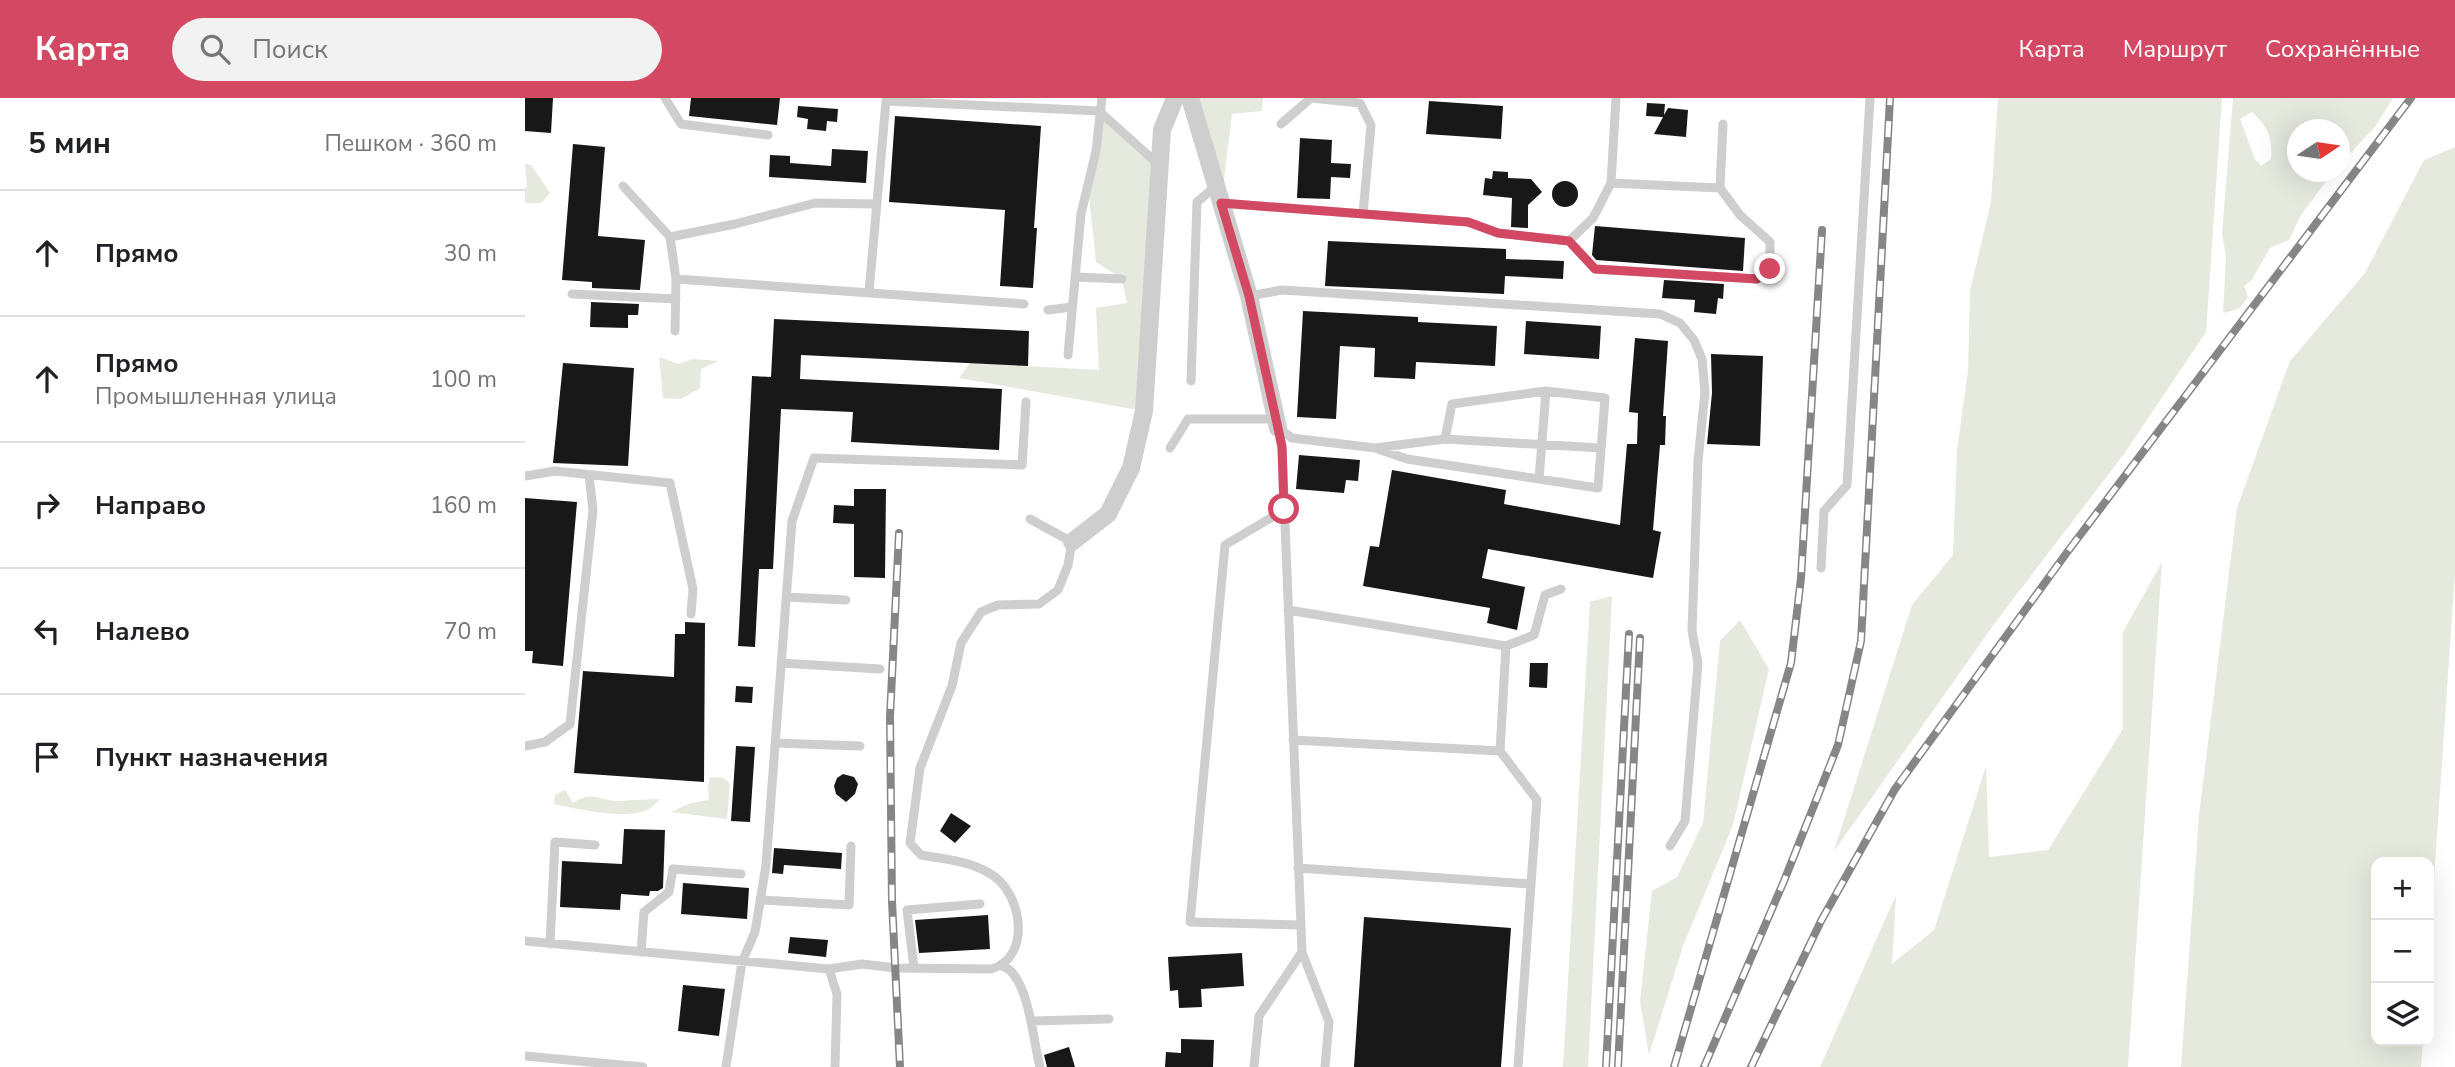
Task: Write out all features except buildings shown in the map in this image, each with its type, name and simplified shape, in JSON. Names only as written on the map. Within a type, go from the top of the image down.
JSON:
[{"type":"street","points":[[1072,542],[1108,514],[1131,468],[1144,411],[1162,130],[1175,98]]},
{"type":"street","points":[[1190,98],[1249,296],[1277,424]]},
{"type":"lane","points":[[665,98],[681,124],[768,135]]},
{"type":"lane","points":[[1068,355],[1081,214],[1096,151],[1102,98]]},
{"type":"lane","points":[[1281,124],[1311,98],[1360,103],[1371,125],[1363,214]]},
{"type":"lane","points":[[1569,241],[1593,219],[1611,183],[1616,98]]},
{"type":"lane","points":[[1821,568],[1824,511],[1847,485],[1870,98]]},
{"type":"lane","points":[[869,292],[886,101],[1099,111],[1159,165]]},
{"type":"lane","points":[[1191,381],[1197,202],[1219,195],[1363,214],[1468,222],[1498,233],[1569,241],[1595,269],[1757,279],[1770,269],[1770,242],[1740,215],[1720,188],[1723,124]]},
{"type":"lane","points":[[1611,183],[1720,188]]},
{"type":"lane","points":[[623,186],[670,237],[676,279],[675,331]]},
{"type":"lane","points":[[670,237],[815,203],[877,204]]},
{"type":"lane","points":[[1075,277],[1122,279]]},
{"type":"lane","points":[[676,279],[1024,304]]},
{"type":"lane","points":[[1249,296],[1283,290],[1660,314],[1680,323],[1694,340],[1702,359],[1706,392],[1698,461],[1692,631],[1698,663],[1685,821],[1670,846]]},
{"type":"lane","points":[[572,294],[675,299]]},
{"type":"lane","points":[[1048,310],[1072,307]]},
{"type":"lane","points":[[1170,449],[1188,419],[1277,424],[1291,438],[1375,448],[1407,459],[1598,488],[1605,398],[1546,391],[1452,404],[1445,439]]},
{"type":"lane","points":[[1539,479],[1546,391]]},
{"type":"lane","points":[[726,1067],[742,962],[755,932],[766,865],[792,521],[814,458],[1021,465],[1026,402]]},
{"type":"lane","points":[[1277,424],[1282,447],[1302,952],[1329,1022],[1325,1067]]},
{"type":"lane","points":[[1375,448],[1445,439],[1601,447]]},
{"type":"lane","points":[[525,476],[555,471],[670,483],[693,589],[691,614]]},
{"type":"lane","points":[[525,746],[545,742],[570,724],[593,510],[589,475]]},
{"type":"lane","points":[[1284,509],[1225,545],[1190,922],[1301,925]]},
{"type":"lane","points":[[1003,966],[1013,953],[1019,925],[1013,898],[992,874],[959,861],[921,855],[910,843],[920,768],[953,686],[961,643],[981,612],[998,605],[1039,604],[1058,590],[1068,565],[1072,542],[1030,519]]},
{"type":"lane","points":[[1288,610],[1506,646],[1534,635],[1545,595],[1561,589]]},
{"type":"lane","points":[[786,597],[846,600]]},
{"type":"lane","points":[[1506,646],[1500,751],[1537,800],[1518,1067]]},
{"type":"lane","points":[[781,663],[880,669]]},
{"type":"lane","points":[[1293,740],[1500,751]]},
{"type":"lane","points":[[775,743],[860,746]]},
{"type":"lane","points":[[550,944],[555,842],[595,845]]},
{"type":"lane","points":[[760,900],[849,905],[851,846]]},
{"type":"lane","points":[[1298,868],[1531,884]]},
{"type":"lane","points":[[641,952],[644,912],[669,892],[673,869],[741,874]]},
{"type":"lane","points":[[914,968],[907,911],[980,904]]},
{"type":"lane","points":[[525,941],[828,969],[862,964],[914,968],[991,969],[1003,966],[1012,969],[1017,978],[1031,1021],[1035,1051],[1041,1067]]},
{"type":"lane","points":[[1254,1067],[1259,1016],[1302,952]]},
{"type":"lane","points":[[828,969],[837,994],[835,1067]]},
{"type":"lane","points":[[1031,1021],[1109,1019]]},
{"type":"lane","points":[[525,1056],[643,1067]]},
{"type":"shaded area","points":[[1190,98],[1263,98],[1262,111],[1232,114],[1221,203]]},
{"type":"shaded area","points":[[1998,98],[2222,98],[2206,332],[2124,454],[1997,620],[1834,851],[1912,605],[1953,555],[1957,450],[1968,371],[1970,291],[1991,202]]},
{"type":"shaded area","points":[[2233,98],[2393,98],[2375,127],[2350,153],[2350,119],[2287,119],[2287,182],[2326,182],[2301,215],[2289,240],[2270,248],[2251,281],[2244,286],[2248,297],[2239,309],[2223,313],[2226,257],[2222,233]],"holes":[[[2252,112],[2266,128],[2271,145],[2271,159],[2261,166],[2255,159],[2240,119]]]},
{"type":"shaded area","points":[[1099,111],[1159,165],[1144,411],[959,378],[970,363],[1099,370],[1096,308],[1127,303],[1122,279],[1096,262],[1088,186]]},
{"type":"shaded area","points":[[2455,147],[2455,573],[2434,878],[2434,857],[2371,857],[2371,1046],[2423,1046],[2421,1067],[2181,1067],[2199,816],[2237,508],[2290,361],[2365,273],[2424,160]]},
{"type":"shaded area","points":[[525,164],[531,165],[550,193],[541,203],[525,203]]},
{"type":"shaded area","points":[[659,357],[678,364],[693,359],[719,361],[701,369],[700,388],[681,399],[663,398]]},
{"type":"shaded area","points":[[2162,562],[2128,1067],[1820,1067],[1896,895],[1892,964],[1934,930],[1986,766],[1989,857],[2048,850],[2123,729],[2123,632]]},
{"type":"shaded area","points":[[1612,596],[1588,1067],[1563,1067],[1590,602]]},
{"type":"shaded area","points":[[1740,620],[1769,669],[1733,825],[1683,946],[1649,1055],[1640,1001],[1652,891],[1677,877],[1703,823],[1720,641]]},
{"type":"shaded area","points":[[710,777],[723,778],[730,783],[727,819],[671,812],[691,803],[709,800]]},
{"type":"shaded area","points":[[565,790],[573,803],[592,796],[614,801],[660,799],[649,809],[638,813],[601,813],[554,804],[555,795]]},
{"type":"railway","points":[[1704,1067],[1784,881],[1838,745],[1861,641],[1890,98]]},
{"type":"railway","points":[[1751,1067],[1821,921],[1895,789],[2068,551],[2411,98]]},
{"type":"railway","points":[[1674,1067],[1791,663],[1801,578],[1822,230]]},
{"type":"railway","points":[[899,533],[890,717],[892,901],[900,1067]]},
{"type":"railway","points":[[1606,1067],[1629,634]]},
{"type":"railway","points":[[1618,1067],[1640,638]]},
{"type":"route","points":[[1284,509],[1282,447],[1249,296],[1221,203],[1468,222],[1498,233],[1569,241],[1595,269],[1757,279],[1770,269]]}]
